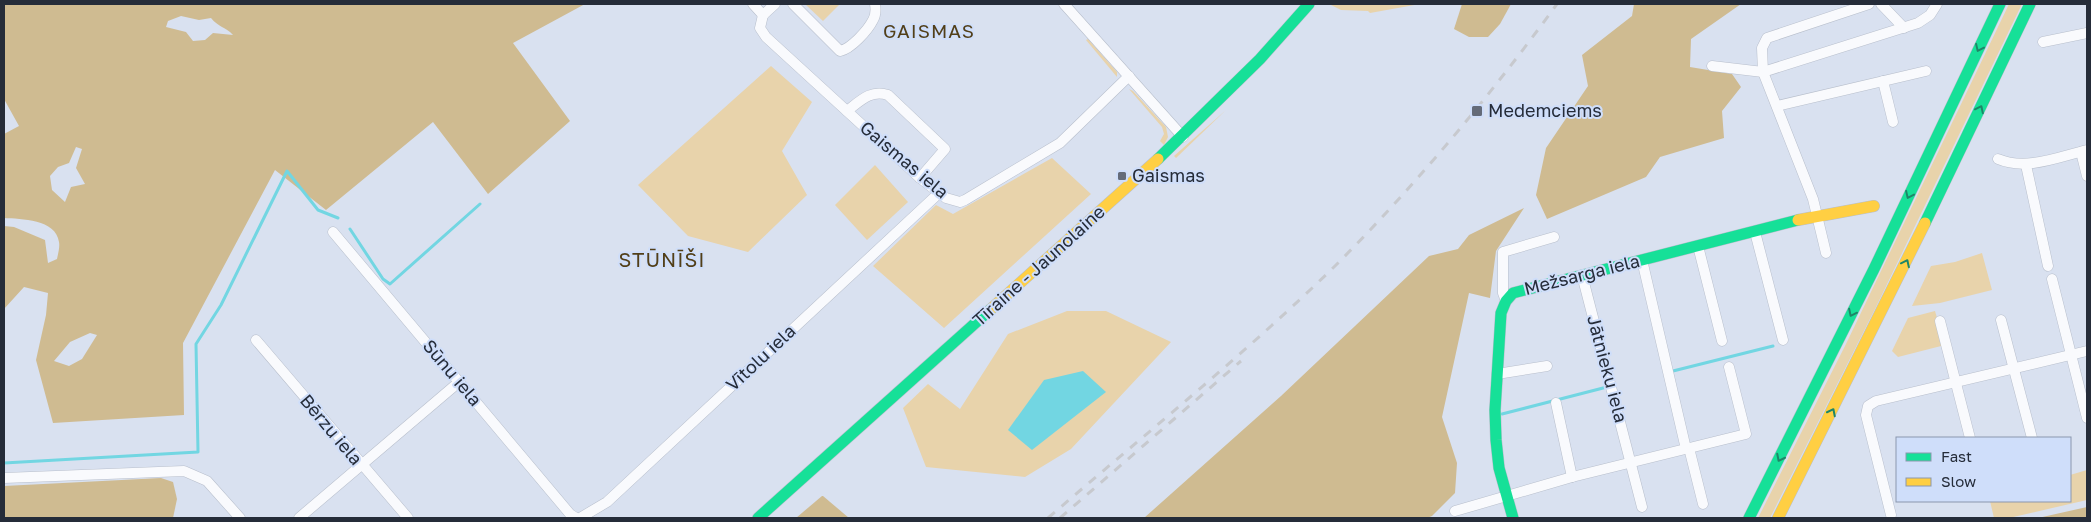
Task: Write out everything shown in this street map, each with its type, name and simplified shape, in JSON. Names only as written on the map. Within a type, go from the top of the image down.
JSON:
[{"type":"main road","name":"Tīraine - Jaunolaine","points":[[758,518],[1183,137],[1260,59],[1309,4]]},
{"type":"main road","points":[[1749,518],[1874,269],[2000,4]]},
{"type":"main road","points":[[1778,518],[1885,307],[2030,4]]},
{"type":"main road","name":"Mežsarga iela","points":[[1513,518],[1499,468],[1496,440],[1496,374],[1499,327],[1506,301],[1513,293],[1817,216],[1874,206]]},
{"type":"street","points":[[753,4],[763,15],[775,4]]},
{"type":"street","points":[[793,4],[840,51],[850,47],[873,21],[876,12],[875,4]]},
{"type":"street","points":[[1064,4],[1183,137]]},
{"type":"street","points":[[1826,253],[1813,199],[1763,72],[1762,48],[1767,38],[1869,4]]},
{"type":"street","points":[[1881,4],[1904,28]]},
{"type":"street","points":[[1712,66],[1763,72],[1904,28],[1930,16],[1937,4]]},
{"type":"street","name":"Gaismas iela","points":[[763,15],[760,28],[766,38],[920,178],[939,193],[952,200],[965,200],[1042,155],[1063,140],[1129,76]]},
{"type":"street","points":[[2043,42],[2087,33]]},
{"type":"street","points":[[1777,106],[1926,72]]},
{"type":"street","points":[[1883,81],[1892,122]]},
{"type":"street","points":[[847,111],[868,95],[879,92],[888,95],[945,149],[920,178]]},
{"type":"street","points":[[1998,159],[2011,165],[2026,165],[2084,151],[2087,176]]},
{"type":"street","points":[[2026,165],[2048,266]]},
{"type":"street","name":"Vītolu iela","points":[[575,517],[607,502],[939,193]]},
{"type":"street","name":"Sūnu iela","points":[[333,232],[575,517]]},
{"type":"street","points":[[1756,232],[1783,340]]},
{"type":"street","points":[[1506,301],[1504,293],[1503,252],[1554,237]]},
{"type":"street","points":[[1698,246],[1722,341]]},
{"type":"street","points":[[1642,260],[1703,504]]},
{"type":"street","name":"Jātnieku iela","points":[[1582,275],[1642,507]]},
{"type":"street","points":[[2052,280],[2087,418]]},
{"type":"street","points":[[2001,320],[2032,437]]},
{"type":"street","points":[[1940,321],[1970,437]]},
{"type":"street","name":"Bērzu iela","points":[[256,340],[408,518]]},
{"type":"street","points":[[1891,515],[1866,415],[1868,406],[1876,401],[1957,384],[2087,351]]},
{"type":"street","points":[[1496,374],[1547,366]]},
{"type":"street","points":[[1455,511],[1507,494],[1746,434],[1729,367]]},
{"type":"street","points":[[300,518],[459,382]]},
{"type":"street","points":[[1556,403],[1572,477]]},
{"type":"street","points":[[4,478],[184,471],[207,481],[240,518]]},
{"type":"shaded area","points":[[4,4],[585,4],[513,43],[570,121],[488,194],[433,122],[326,210],[275,170],[183,343],[184,415],[53,423],[36,360],[46,315],[48,293],[24,287],[4,309],[4,226],[14,227],[45,240],[48,263],[57,259],[59,242],[52,229],[45,225],[28,220],[4,218],[4,134],[19,126],[4,99]],"holes":[[[181,16],[199,20],[211,18],[233,35],[213,33],[205,40],[193,41],[186,32],[166,27],[168,21]],[[76,147],[82,149],[76,168],[85,184],[71,187],[65,202],[52,190],[50,176],[58,167],[69,163]],[[90,333],[97,335],[82,359],[69,366],[54,361],[70,342]]]},
{"type":"shaded area","points":[[805,4],[840,4],[823,21]]},
{"type":"shaded area","points":[[1329,4],[1420,4],[1370,13],[1368,11],[1341,10]]},
{"type":"shaded area","points":[[1462,4],[1511,4],[1500,24],[1488,37],[1469,37],[1454,29]]},
{"type":"shaded area","points":[[1634,4],[1741,4],[1691,39],[1690,67],[1732,74],[1741,87],[1722,111],[1724,138],[1660,157],[1646,177],[1547,219],[1536,195],[1546,148],[1588,86],[1582,55],[1632,16]]},
{"type":"shaded area","points":[[2009,4],[2022,4],[1877,305],[1770,518],[1758,518],[1846,344]]},
{"type":"shaded area","points":[[1088,39],[1117,72],[1117,77],[1086,40]]},
{"type":"shaded area","points":[[771,66],[812,102],[782,151],[807,195],[748,252],[688,236],[638,185]]},
{"type":"shaded area","points":[[1129,89],[1166,127],[1168,137],[1164,145],[1160,141],[1164,134],[1162,127]]},
{"type":"shaded area","points":[[1226,110],[1176,158],[1174,156]]},
{"type":"shaded area","points":[[1052,158],[1091,194],[944,328],[873,266],[936,205],[953,214]]},
{"type":"shaded area","points":[[875,165],[908,202],[867,240],[835,205]]},
{"type":"shaded area","points":[[1524,208],[1496,251],[1490,298],[1469,293],[1442,417],[1457,463],[1455,493],[1432,516],[1427,518],[1144,518],[1281,396],[1429,256],[1458,249],[1469,235]]},
{"type":"shaded area","points":[[1982,253],[1992,290],[1940,303],[1912,306],[1931,266],[1955,262]]},
{"type":"shaded area","points":[[1067,311],[1106,311],[1171,342],[1071,449],[1025,477],[926,467],[903,408],[928,384],[960,409],[1008,334]]},
{"type":"shaded area","points":[[1935,311],[1945,345],[1898,357],[1892,351],[1908,318]]},
{"type":"shaded area","points":[[2087,470],[2087,500],[2009,518],[1994,518],[1990,502],[2071,502],[2071,475]]},
{"type":"shaded area","points":[[161,478],[173,482],[177,499],[173,518],[4,518],[4,486]]},
{"type":"shaded area","points":[[823,496],[849,518],[796,518]]},
{"type":"shaded area","points":[[2087,507],[2087,518],[2038,518]]},
{"type":"water","points":[[1083,371],[1106,392],[1032,450],[1008,430],[1044,380]]},
{"type":"waterway","points":[[4,463],[198,452],[196,344],[221,305],[287,171],[318,210],[338,218]]},
{"type":"waterway","points":[[350,229],[383,279],[390,284],[480,204]]},
{"type":"waterway","points":[[1673,371],[1773,346]]},
{"type":"waterway","points":[[1502,414],[1607,387]]},
{"type":"railway","points":[[1048,518],[1230,363],[1365,236],[1451,140],[1557,4]]},
{"type":"railway","points":[[1060,518],[1241,361]]},
{"type":"traffic: fast","points":[[1158,159],[1260,59],[1309,4]]},
{"type":"traffic: fast","points":[[1749,518],[1874,269],[2000,4]]},
{"type":"traffic: fast","points":[[1925,223],[2030,4]]},
{"type":"traffic: fast","points":[[1513,518],[1499,468],[1495,410],[1501,313],[1506,301],[1513,293],[1798,220]]},
{"type":"traffic: fast","points":[[758,518],[991,309]]},
{"type":"traffic: slow","points":[[991,309],[1158,159]]},
{"type":"traffic: slow","points":[[1798,220],[1874,206]]},
{"type":"traffic: slow","points":[[1778,518],[1925,223]]},
{"type":"place","name":"Medemciems","points":[[1477,111]]},
{"type":"place","name":"Gaismas","points":[[1122,176]]},
{"type":"district","name":"GAISMAS","points":[[929,31]]},
{"type":"district","name":"STŪNĪŠI","points":[[662,260]]}]
